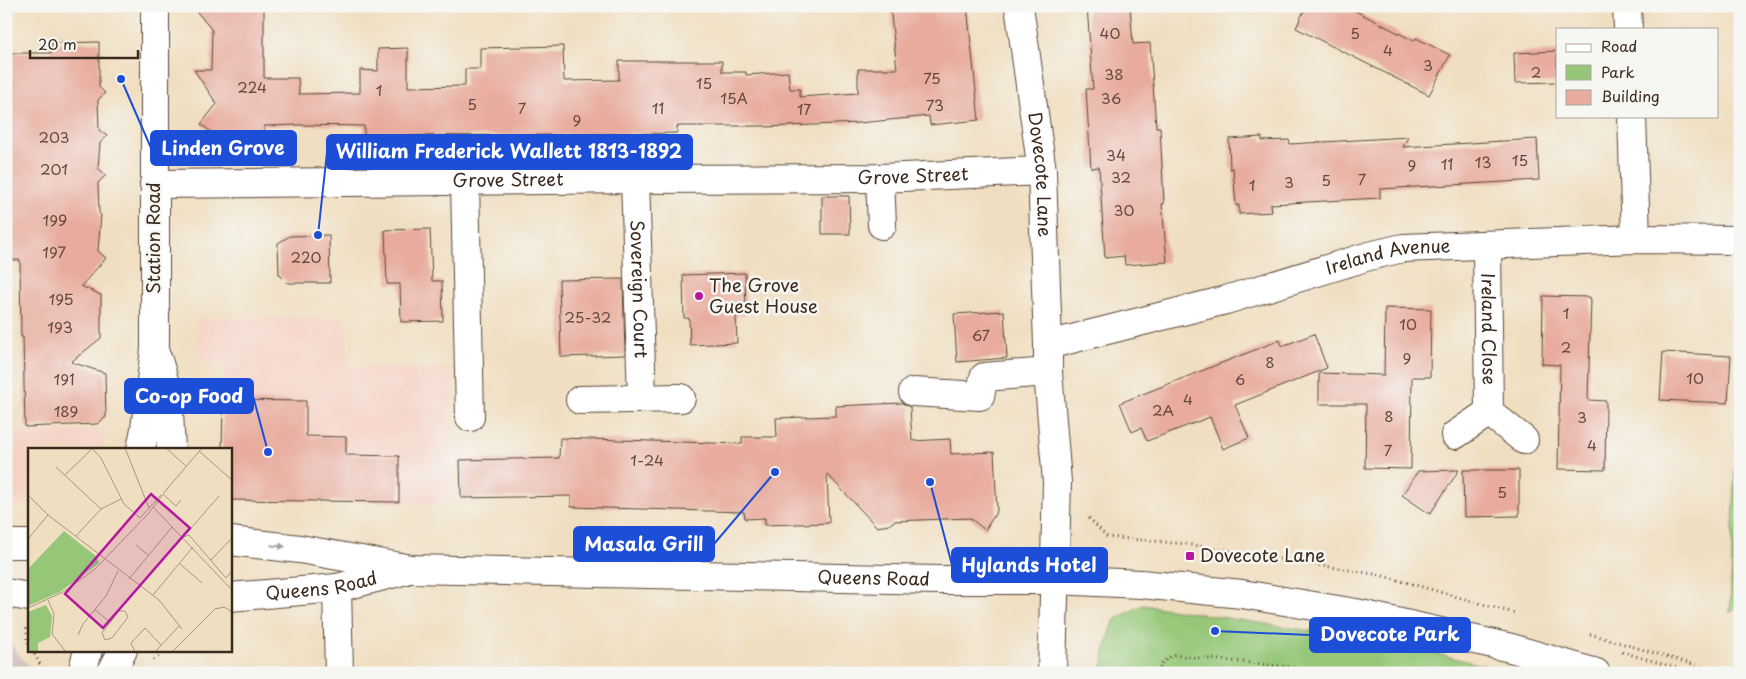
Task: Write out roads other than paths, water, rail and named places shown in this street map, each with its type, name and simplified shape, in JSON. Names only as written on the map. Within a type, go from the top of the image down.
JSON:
[{"type":"street","name":"Station Road","points":[[141,448],[155,349],[154,6]]},
{"type":"street","name":"Dovecote Lane","points":[[1019,6],[1042,171],[1048,372],[1057,482],[1052,673]]},
{"type":"street","points":[[1628,6],[1628,28]]},
{"type":"street","points":[[1632,118],[1636,239]]},
{"type":"street","name":"Grove Street","points":[[154,184],[880,178],[1042,171]]},
{"type":"street","points":[[880,178],[882,225]]},
{"type":"street","name":"Sovereign Court","points":[[635,179],[642,399]]},
{"type":"street","points":[[465,182],[470,416]]},
{"type":"street","name":"Ireland Avenue","points":[[1048,345],[1226,300],[1369,256],[1403,248],[1636,239],[1740,240]]},
{"type":"street","name":"Ireland Close","points":[[1487,244],[1489,412]]},
{"type":"street","name":"Station Road","points":[[155,349],[168,393],[171,448]]},
{"type":"street","points":[[912,392],[980,396],[984,377],[1048,372]]},
{"type":"street","points":[[580,400],[681,398]]},
{"type":"street","points":[[1455,435],[1489,412],[1524,440]]},
{"type":"street","name":"Queens Road","points":[[231,541],[300,549],[412,569],[930,580],[1054,580],[1142,584],[1242,594],[1366,615],[1511,648],[1596,673]]},
{"type":"street","points":[[6,544],[28,544]]},
{"type":"street","name":"Queens Road","points":[[231,597],[337,588],[412,569]]},
{"type":"street","points":[[337,588],[339,673]]},
{"type":"street","points":[[6,593],[28,609]]},
{"type":"street","points":[[82,673],[87,652]]},
{"type":"street","points":[[111,673],[122,652]]},
{"type":"place","name":"Linden Grove","points":[[121,79]]},
{"type":"place","name":"William Frederick Wallett 1813-1892","points":[[318,235]]},
{"type":"place","name":"The Grove Guest House","points":[[699,296]]},
{"type":"place","name":"Co-op Food","points":[[268,452]]},
{"type":"place","name":"Masala Grill","points":[[775,472]]},
{"type":"place","name":"Hylands Hotel","points":[[930,482]]},
{"type":"place","name":"Dovecote Lane","points":[[1190,556]]},
{"type":"place","name":"Dovecote Park","points":[[1215,631]]}]
